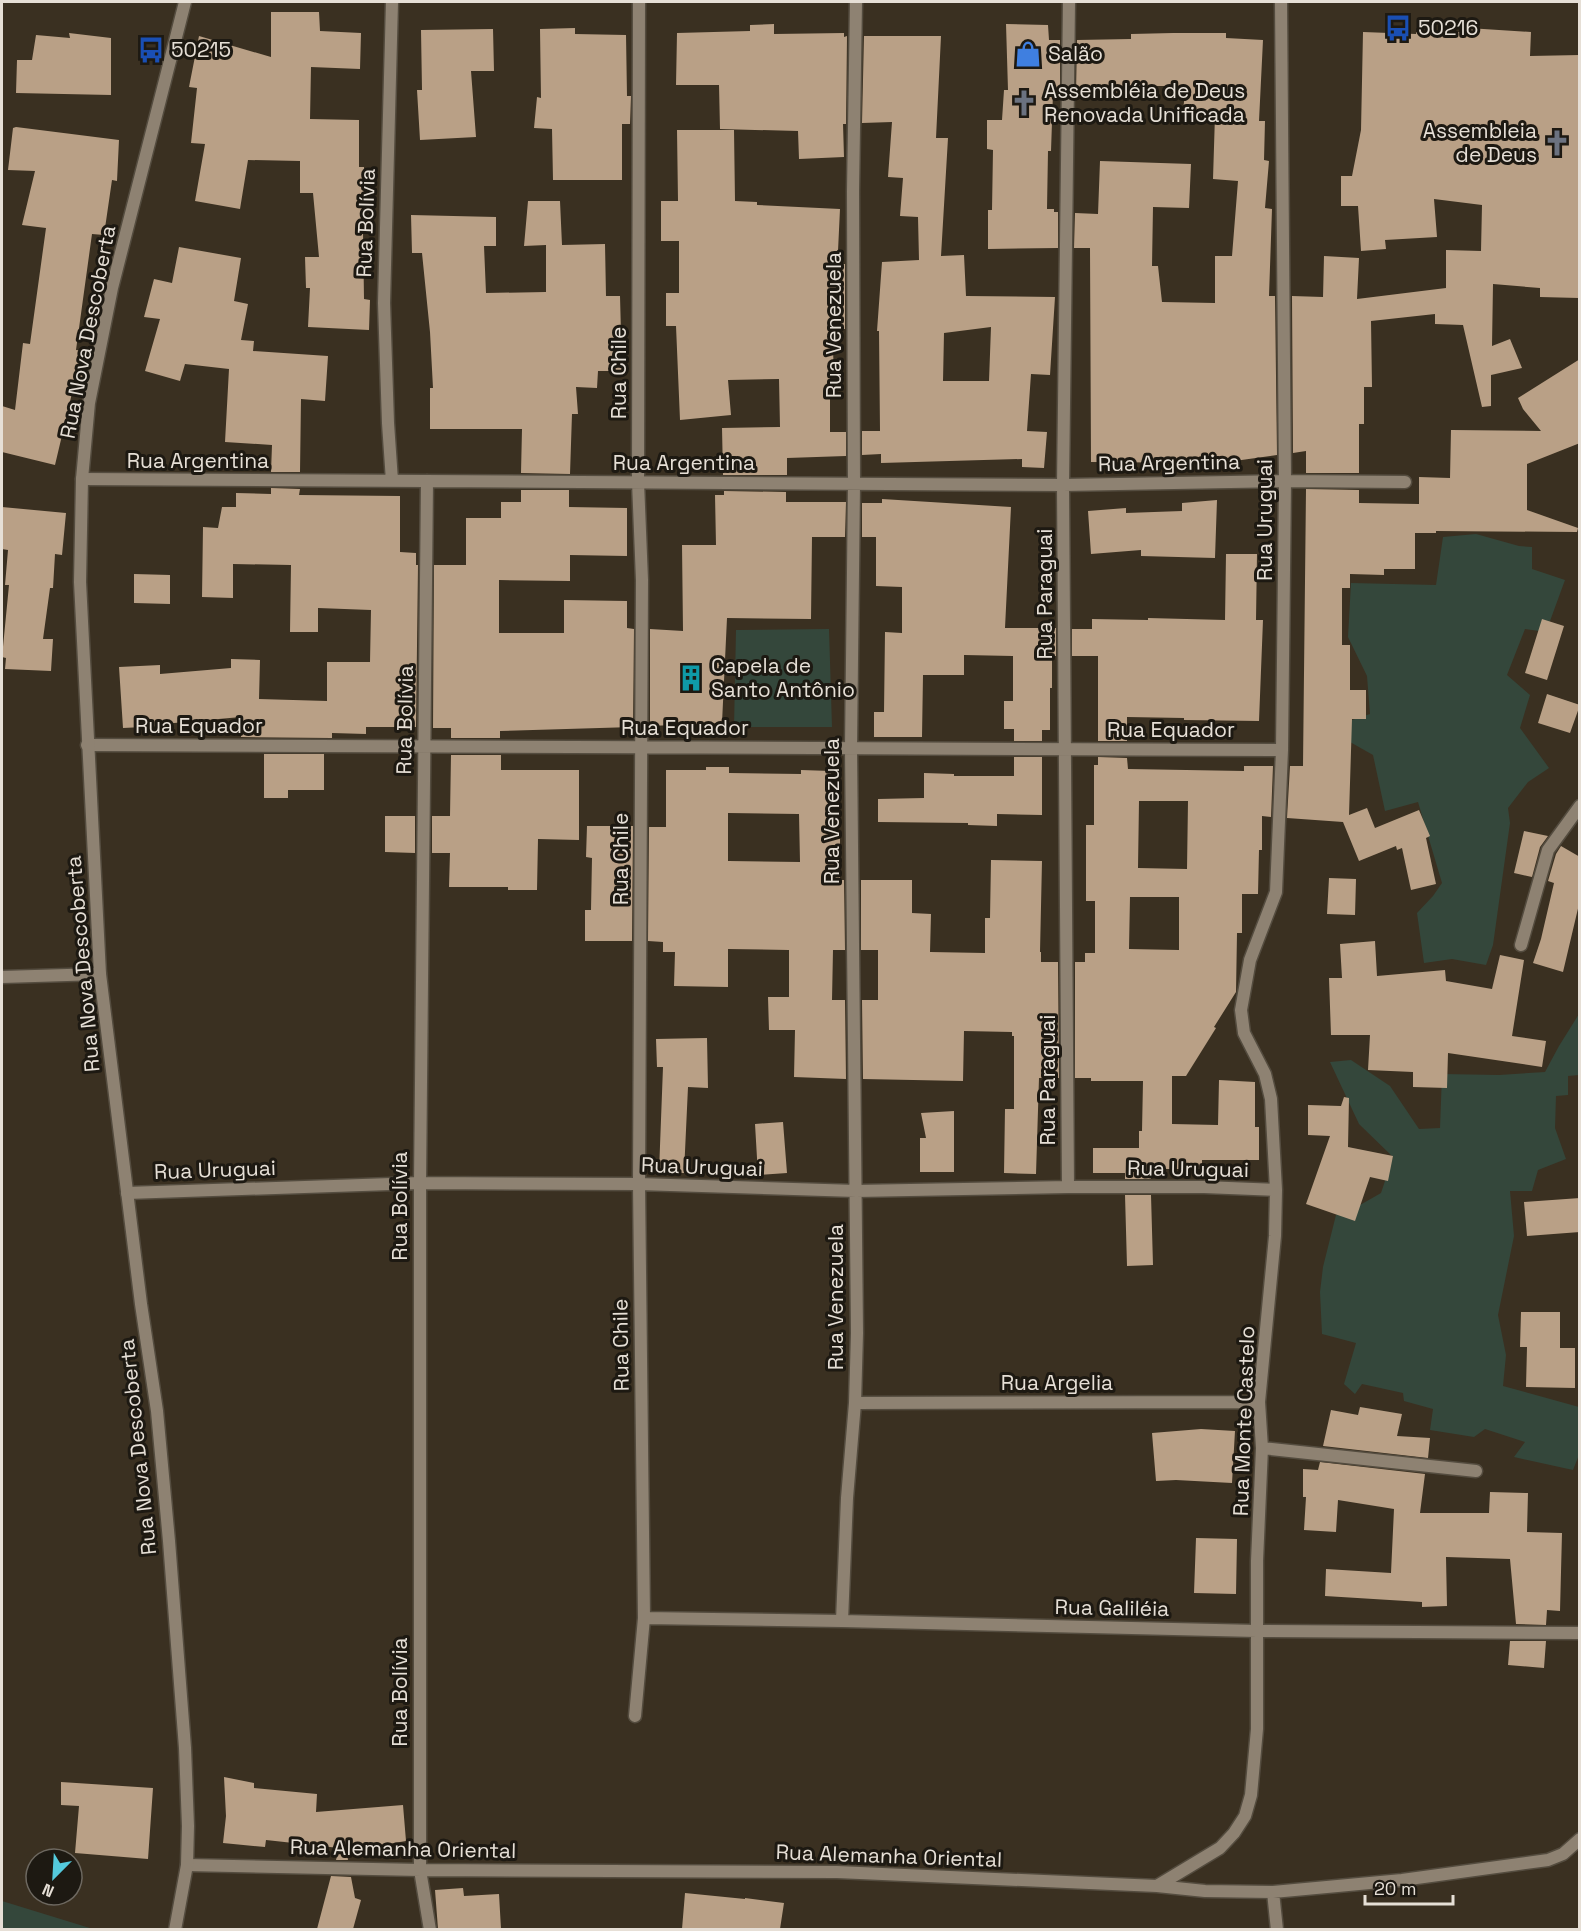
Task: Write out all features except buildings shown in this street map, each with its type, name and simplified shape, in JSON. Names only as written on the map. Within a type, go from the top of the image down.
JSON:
[{"type":"street","name":"Rua Nova Descoberta","points":[[175,1929],[187,1865],[185,1748],[158,1412],[141,1304],[100,974],[80,582],[82,479],[89,404],[112,288],[185,2]]},
{"type":"street","name":"Rua Bolívia","points":[[392,2],[384,303],[392,481]]},
{"type":"street","name":"Rua Chile","points":[[635,1716],[644,1618],[639,1184],[642,580],[638,482],[639,2]]},
{"type":"street","name":"Rua Venezuela","points":[[842,1621],[847,1498],[855,1404],[857,1274],[851,748],[856,2]]},
{"type":"street","name":"Rua Paraguai","points":[[1068,1187],[1063,485],[1069,2]]},
{"type":"street","name":"Rua Uruguai","points":[[1244,1033],[1241,1010],[1250,960],[1276,892],[1282,750],[1285,481],[1281,2]]},
{"type":"street","name":"Rua Argentina","points":[[82,479],[1063,485],[1285,481],[1405,482]]},
{"type":"street","name":"Rua Bolívia","points":[[428,481],[420,1183],[420,1870],[430,1929]]},
{"type":"street","name":"Rua Equador","points":[[87,745],[1282,750]]},
{"type":"street","points":[[1521,945],[1548,850],[1580,806]]},
{"type":"street","points":[[2,977],[100,974]]},
{"type":"street","name":"Rua Monte Castelo","points":[[1157,1886],[1220,1848],[1245,1816],[1251,1795],[1257,1729],[1257,1560],[1262,1448],[1260,1402],[1275,1236],[1276,1190],[1271,1099],[1265,1074],[1244,1033]]},
{"type":"street","name":"Rua Uruguai","points":[[127,1193],[420,1183],[639,1184],[856,1191],[1068,1187],[1204,1187],[1276,1190]]},
{"type":"street","name":"Rua Argelia","points":[[855,1404],[1260,1402]]},
{"type":"street","points":[[1262,1448],[1476,1472]]},
{"type":"street","name":"Rua Galiléia","points":[[644,1618],[1257,1631],[1580,1633]]},
{"type":"street","name":"Rua Alemanha Oriental","points":[[187,1865],[420,1870],[837,1872],[1157,1886],[1205,1891],[1273,1892],[1402,1880],[1548,1860],[1563,1854],[1580,1839]]},
{"type":"street","points":[[1273,1892],[1277,1929]]},
{"type":"green space","points":[[1476,534],[1519,546],[1532,547],[1532,569],[1565,580],[1546,632],[1525,629],[1507,675],[1530,695],[1520,728],[1549,768],[1528,782],[1508,808],[1510,823],[1493,945],[1486,965],[1452,959],[1424,963],[1417,913],[1442,883],[1418,802],[1385,811],[1373,755],[1350,742],[1349,721],[1370,714],[1367,676],[1348,637],[1351,583],[1436,585],[1443,537]]},
{"type":"green space","points":[[829,629],[832,727],[734,727],[736,630]]},
{"type":"green space","points":[[1579,1014],[1579,1075],[1568,1076],[1568,1095],[1556,1096],[1555,1128],[1566,1159],[1538,1170],[1532,1191],[1510,1191],[1514,1236],[1498,1315],[1506,1355],[1503,1386],[1579,1407],[1579,1455],[1573,1470],[1514,1457],[1525,1442],[1485,1429],[1474,1437],[1430,1430],[1433,1409],[1404,1401],[1403,1393],[1362,1384],[1355,1394],[1344,1384],[1356,1343],[1322,1334],[1320,1292],[1323,1267],[1336,1215],[1381,1193],[1393,1157],[1359,1124],[1330,1062],[1351,1060],[1390,1086],[1419,1129],[1440,1128],[1442,1074],[1499,1075],[1545,1072]]},
{"type":"green space","points":[[2,1901],[93,1929],[2,1929]]},
{"type":"place","name":"50216","points":[[1398,28]]},
{"type":"place","name":"50215","points":[[151,50]]},
{"type":"place","name":"Salão","points":[[1028,54]]},
{"type":"place","name":"Assembléia de Deus Renovada Unificada","points":[[1024,103]]},
{"type":"place","name":"Assembleia de Deus","points":[[1557,143]]},
{"type":"place","name":"Capela de Santo Antônio","points":[[691,678]]}]
